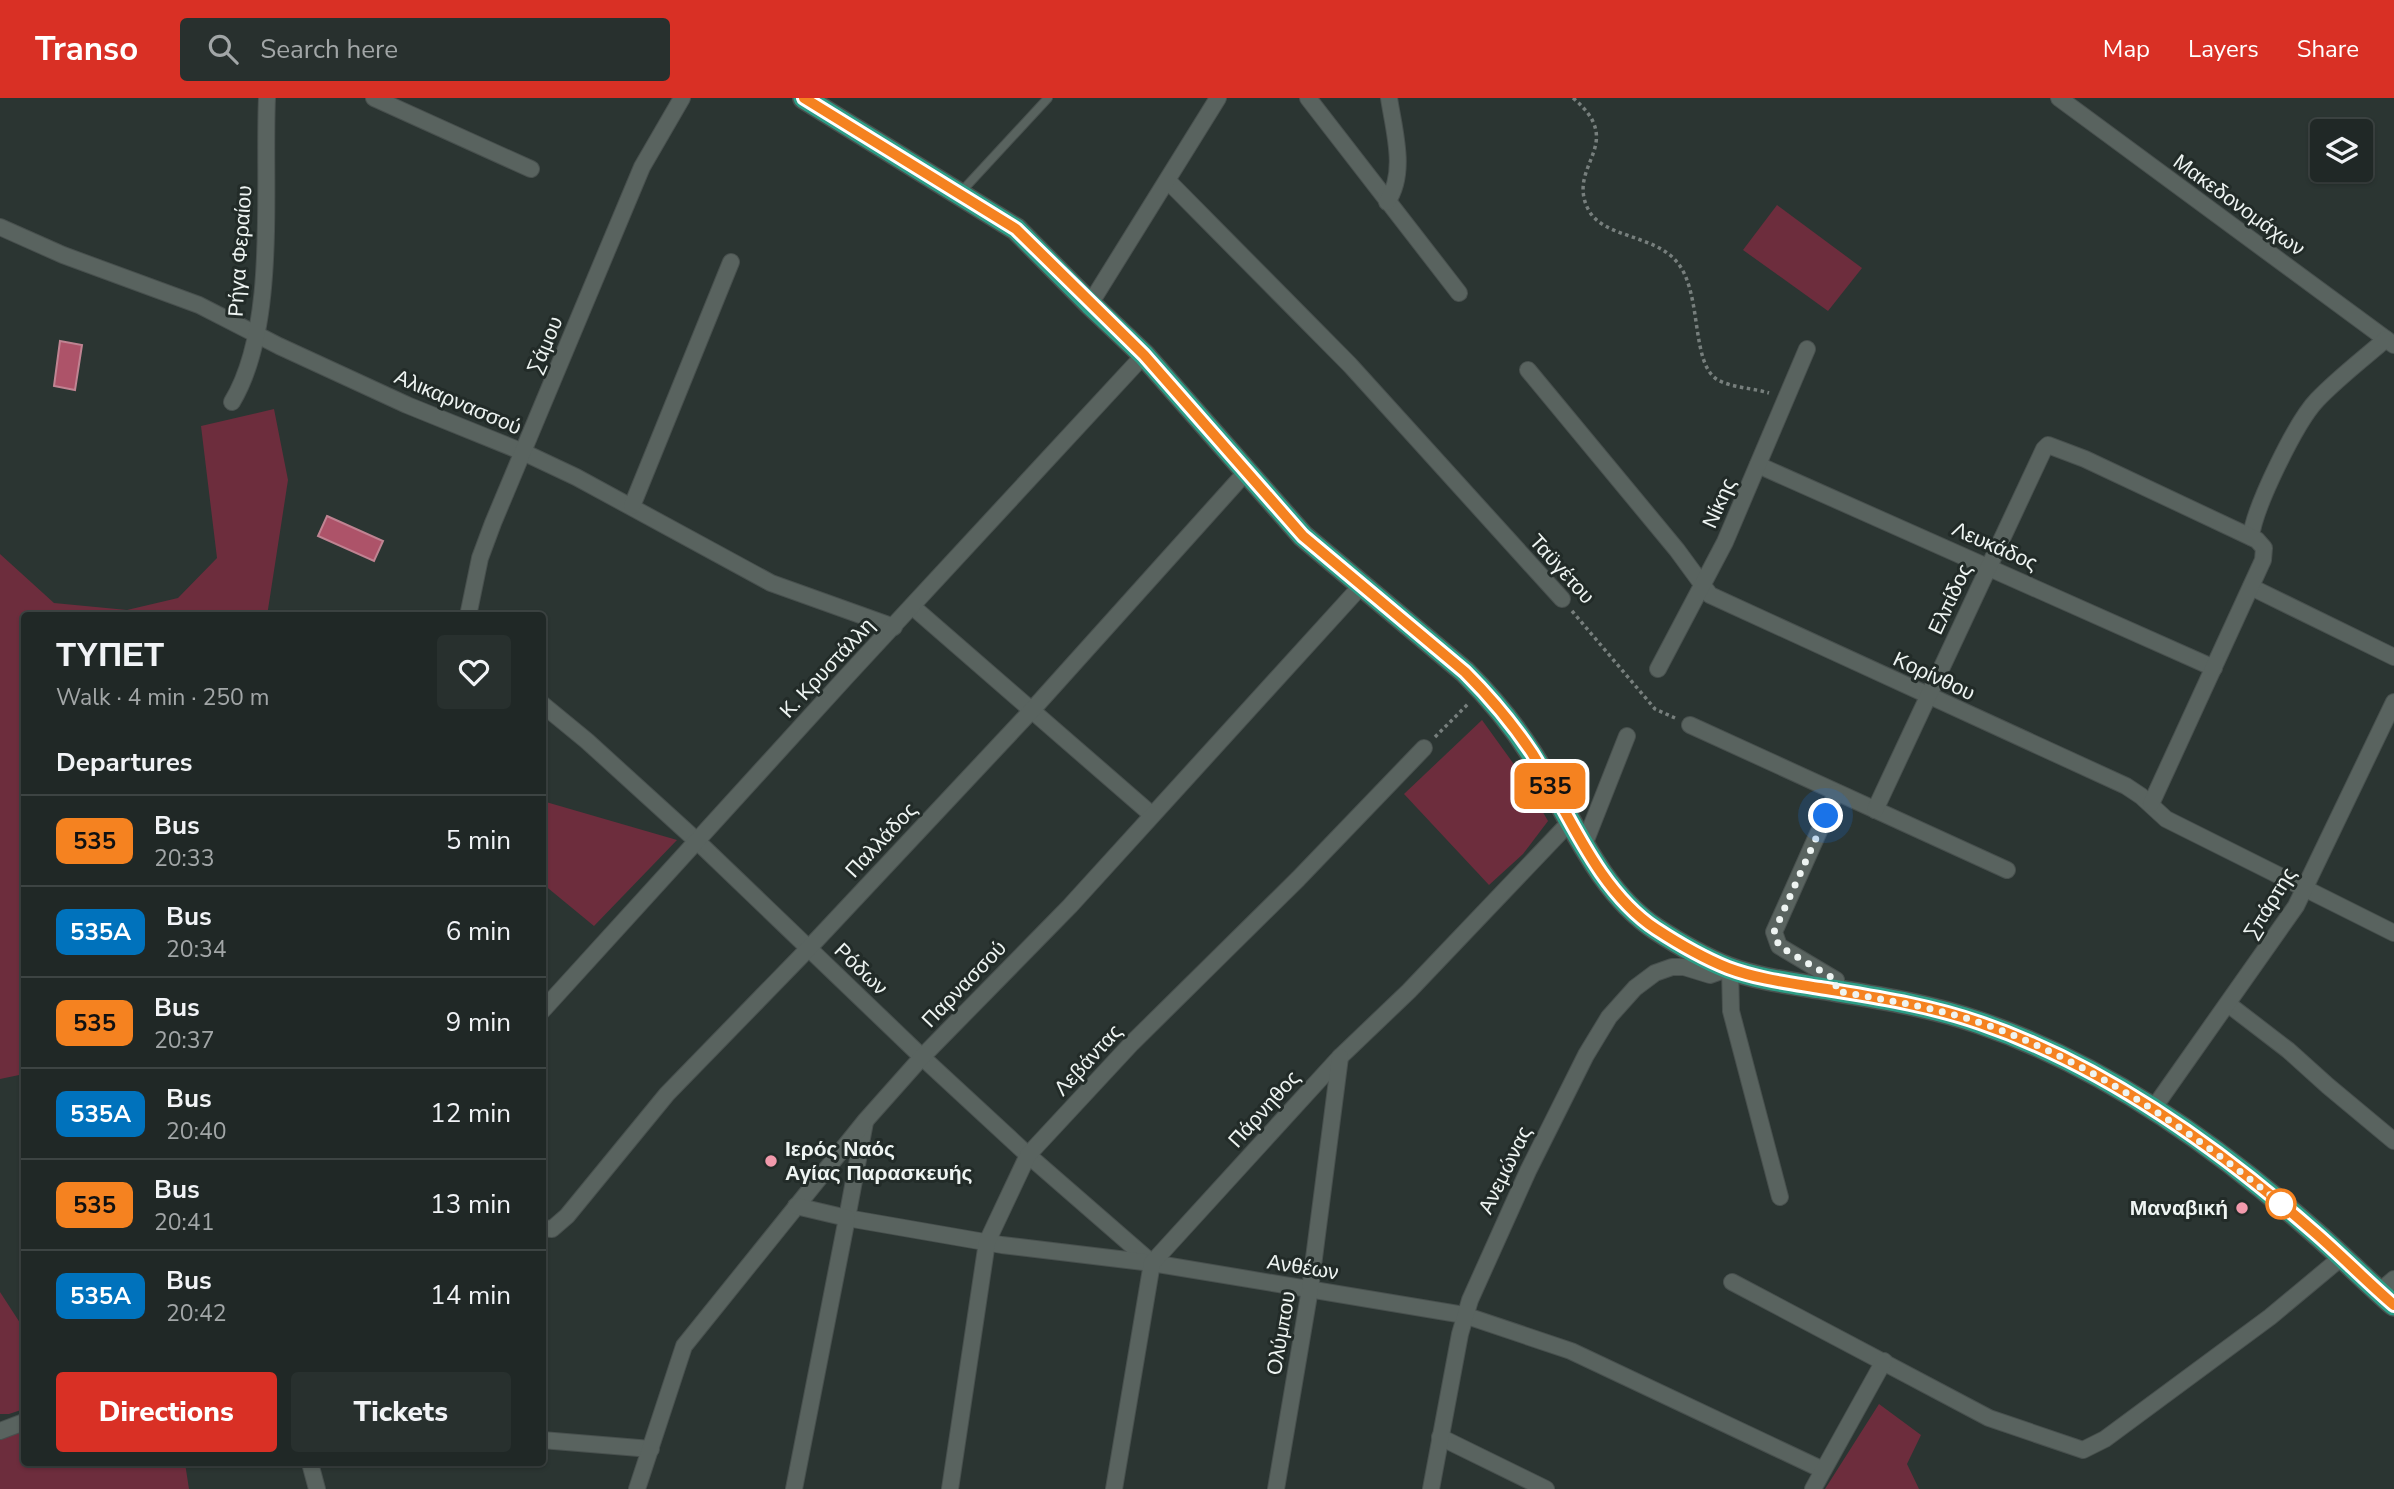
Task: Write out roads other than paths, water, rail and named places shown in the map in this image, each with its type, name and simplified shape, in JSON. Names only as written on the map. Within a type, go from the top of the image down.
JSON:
[{"type":"main road","points":[[804,98],[1016,229],[1144,355],[1303,536],[1483,689],[1532,755],[1584,845],[1626,902],[1653,927],[1730,968],[1763,978],[1948,1013],[2054,1054],[2153,1110],[2255,1183],[2342,1257],[2389,1292]]},
{"type":"street","name":"Ρήγα Φεραίου","points":[[232,402],[245,378],[256,333],[264,267],[267,98]]},
{"type":"street","points":[[374,98],[531,169]]},
{"type":"street","name":"Σάμου","points":[[469,612],[486,540],[642,167],[682,98]]},
{"type":"street","points":[[1090,304],[1218,98]]},
{"type":"street","points":[[1308,98],[1459,293]]},
{"type":"street","points":[[1387,202],[1394,192],[1397,174],[1389,98]]},
{"type":"street","name":"Μακεδονομάχων","points":[[2059,98],[2390,342]]},
{"type":"street","name":"Ταϋγέτου","points":[[1168,181],[1349,365],[1562,599]]},
{"type":"street","name":"Αλικαρνασσού","points":[[0,227],[63,255],[176,295],[407,405],[523,452],[632,506],[771,583],[894,627]]},
{"type":"street","points":[[632,506],[731,262]]},
{"type":"street","points":[[2151,804],[2263,560],[2264,548],[2251,537],[2262,498],[2315,402],[2390,342]]},
{"type":"street","name":"Νίκης","points":[[1658,669],[1731,530],[1807,349]]},
{"type":"street","name":"Κ. Κρυστάλλη","points":[[546,1007],[1144,355]]},
{"type":"street","name":"Κορίνθου","points":[[1528,370],[1690,566],[1702,587],[1715,597],[2126,786],[2166,819],[2394,933]]},
{"type":"street","name":"Ελπίδος","points":[[1875,810],[2043,449],[2048,445],[2085,459],[2251,537]]},
{"type":"street","name":"Λευκάδος","points":[[1758,465],[2214,668]]},
{"type":"street","name":"Παλλάδος","points":[[546,1228],[552,1229],[567,1216],[667,1094],[809,948],[1032,709],[1247,472]]},
{"type":"street","name":"Παρνασσού","points":[[651,1449],[684,1346],[866,1119],[922,1057],[1070,906],[1362,585]]},
{"type":"street","points":[[2251,587],[2394,657]]},
{"type":"street","points":[[913,607],[1152,814]]},
{"type":"street","name":"Σπάρτης","points":[[2153,1110],[2287,920],[2306,888],[2394,702]]},
{"type":"street","name":"Ρόδων","points":[[546,707],[698,842],[1028,1155],[1152,1263]]},
{"type":"street","points":[[1690,725],[2007,870]]},
{"type":"street","points":[[1584,845],[1627,736]]},
{"type":"street","name":"Λεβάντας","points":[[950,1489],[987,1242],[1028,1155],[1132,1043],[1298,879],[1424,748]]},
{"type":"street","points":[[1836,793],[1774,932],[1779,946],[1836,980],[1836,991]]},
{"type":"street","name":"Πάρνηθος","points":[[1152,1263],[1340,1058],[1419,982],[1570,822]]},
{"type":"street","name":"Ανεμώνας","points":[[1431,1489],[1464,1315],[1479,1276],[1528,1171],[1586,1055],[1609,1017],[1635,988],[1661,970],[1680,967],[1713,975],[1730,968]]},
{"type":"street","points":[[1730,968],[1731,1011],[1780,1197]]},
{"type":"street","points":[[2228,1004],[2288,1050],[2394,1141]]},
{"type":"street","name":"Ολύμπου","points":[[1276,1489],[1310,1289],[1340,1058]]},
{"type":"street","points":[[794,1489],[866,1119]]},
{"type":"street","name":"Ανθέων","points":[[796,1206],[847,1218],[987,1242],[1152,1263],[1464,1315],[1571,1351],[1823,1470]]},
{"type":"street","points":[[1732,1282],[1989,1418],[2083,1450],[2105,1439],[2234,1344],[2342,1257]]},
{"type":"street","points":[[1114,1489],[1152,1263]]},
{"type":"street","points":[[1813,1489],[1884,1361]]},
{"type":"street","points":[[0,1431],[21,1423]]},
{"type":"street","points":[[1440,1437],[1546,1489]]},
{"type":"street","points":[[546,1440],[651,1449],[637,1489]]},
{"type":"street","points":[[311,1466],[317,1489]]},
{"type":"lane","points":[[959,194],[1048,98]]},
{"type":"place","name":"Ιερός Ναός Αγίας Παρασκευής","points":[[771,1161]]},
{"type":"place","name":"Μαναβική","points":[[2242,1208]]}]
